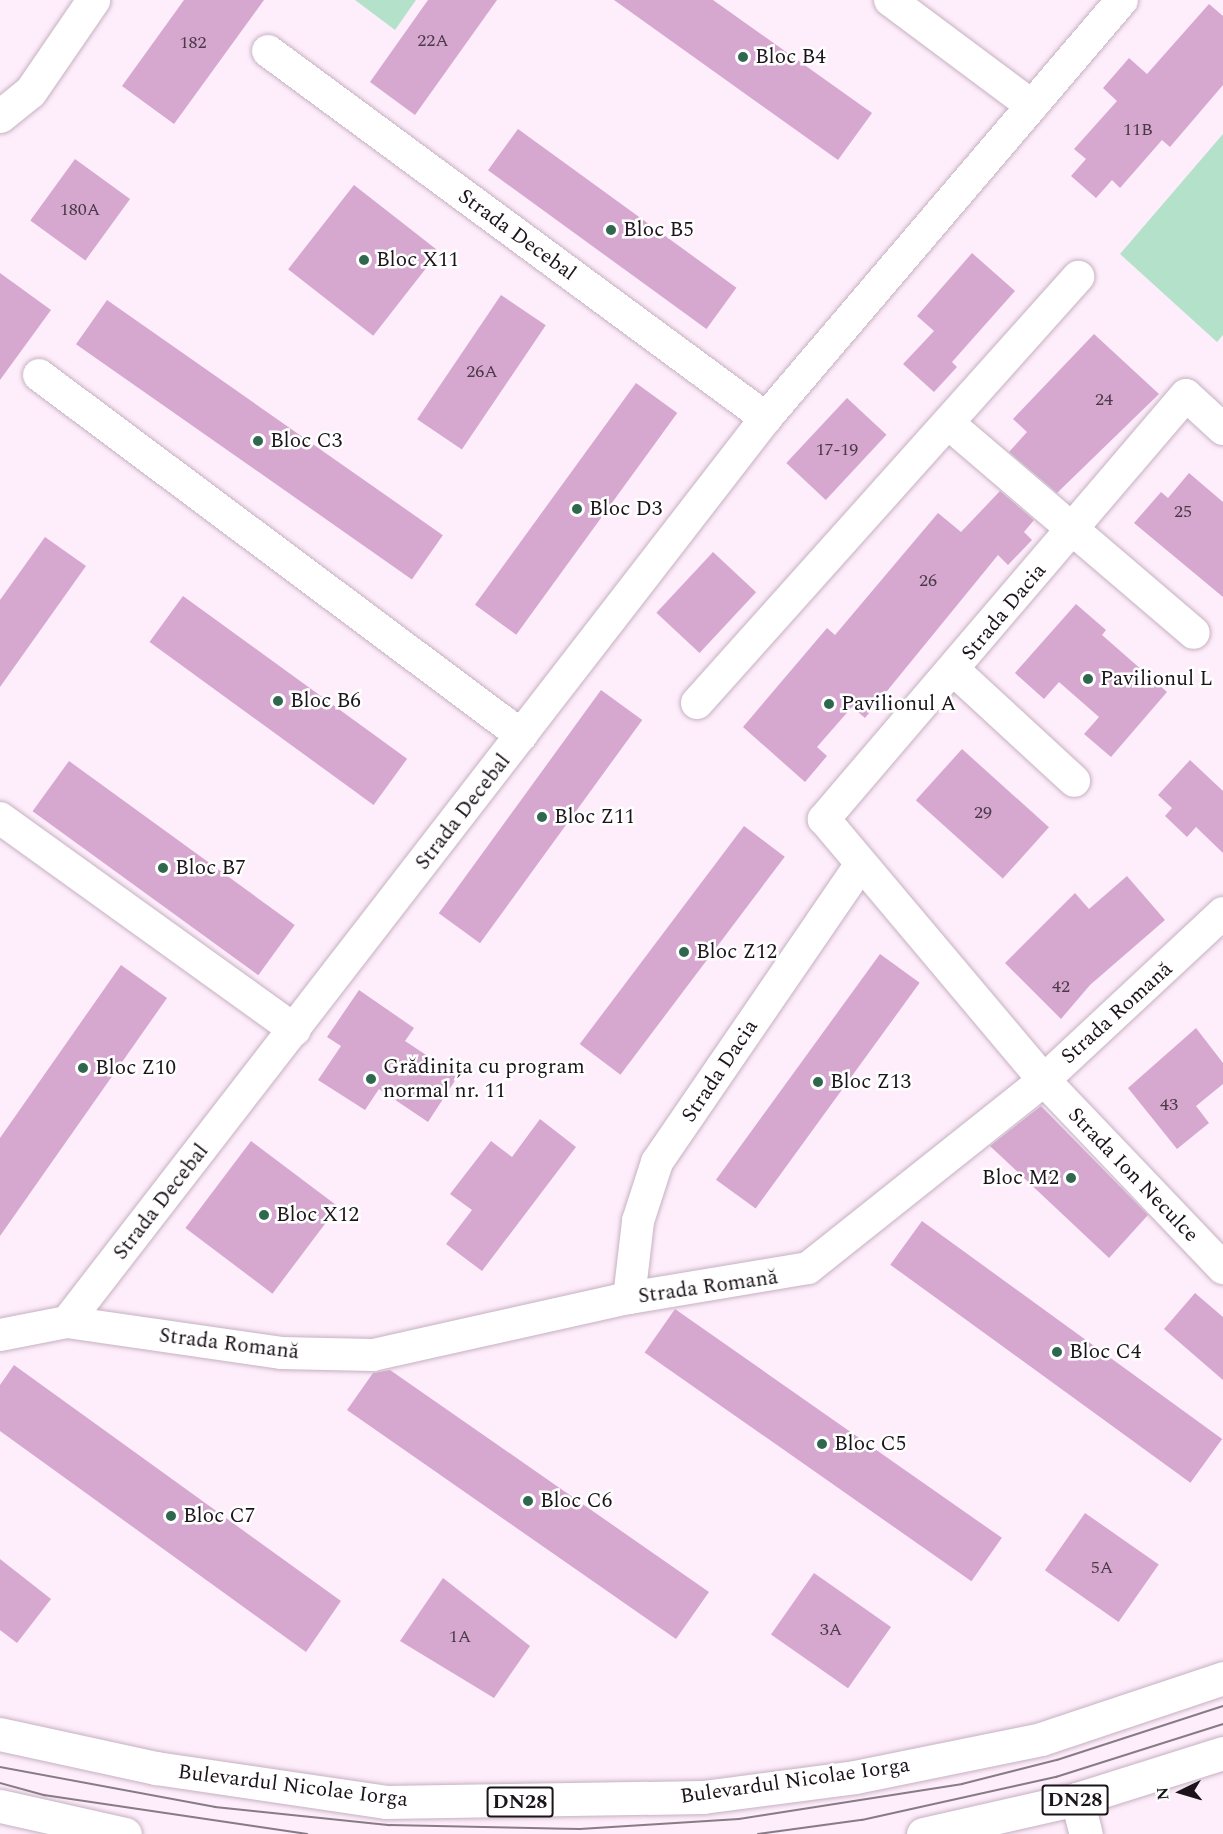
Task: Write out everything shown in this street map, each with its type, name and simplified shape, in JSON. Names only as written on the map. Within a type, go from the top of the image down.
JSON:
[{"type":"main road","points":[[0,116],[30,92],[93,0]]},
{"type":"main road","name":"Bulevardul Nicolae Iorga","points":[[0,1734],[166,1770],[384,1802],[703,1797],[855,1777],[1041,1739],[1223,1678]]},
{"type":"main road","name":"DN28","points":[[923,1834],[1077,1799],[1223,1753]]},
{"type":"main road","points":[[1077,1799],[1086,1834]]},
{"type":"main road","points":[[0,1806],[125,1834]]},
{"type":"street","points":[[890,0],[1032,106]]},
{"type":"street","name":"Strada Decebal","points":[[67,1323],[766,418],[1122,0]]},
{"type":"street","name":"Strada Decebal","points":[[268,51],[766,418]]},
{"type":"street","points":[[697,703],[1078,277]]},
{"type":"street","name":"Strada Decebal","points":[[39,375],[521,735]]},
{"type":"street","name":"Strada Dacia","points":[[1044,1080],[824,819],[955,671],[1186,395],[1223,429]]},
{"type":"street","points":[[948,423],[1194,633]]},
{"type":"street","points":[[955,671],[1074,782]]},
{"type":"street","points":[[0,818],[295,1030]]},
{"type":"street","name":"Strada Dacia","points":[[629,1298],[638,1221],[657,1162],[861,864]]},
{"type":"street","name":"Strada Romană","points":[[67,1323],[281,1353],[373,1354],[629,1298],[784,1277],[808,1268],[1044,1080],[1223,913]]},
{"type":"street","name":"Strada Ion Neculce","points":[[1044,1080],[1223,1268]]},
{"type":"street","points":[[1,1337],[67,1323]]},
{"type":"green space","points":[[355,0],[416,0],[395,30]]},
{"type":"green space","points":[[1223,134],[1223,335],[1217,342],[1120,254]]},
{"type":"building","points":[[184,0],[264,0],[174,124],[122,86]]},
{"type":"building","points":[[428,0],[497,0],[415,115],[370,82]]},
{"type":"building","name":"Bloc B4","points":[[614,0],[713,0],[872,113],[838,160]]},
{"type":"building","points":[[1209,4],[1223,16],[1223,85],[1170,147],[1162,140],[1120,188],[1112,180],[1096,198],[1071,176],[1086,159],[1074,149],[1117,101],[1103,88],[1129,58],[1147,74]]},
{"type":"building","name":"Bloc B5","points":[[518,129],[736,288],[706,329],[488,170]]},
{"type":"building","points":[[75,159],[130,199],[85,260],[30,220]]},
{"type":"building","name":"Bloc X11","points":[[354,185],[439,251],[373,336],[288,269]]},
{"type":"building","points":[[972,253],[1015,291],[952,362],[957,367],[934,392],[903,364],[934,331],[917,316]]},
{"type":"building","points":[[0,273],[51,310],[0,380]]},
{"type":"building","points":[[501,295],[546,325],[462,450],[417,419]]},
{"type":"building","name":"Bloc C3","points":[[107,300],[443,535],[412,579],[76,344]]},
{"type":"building","points":[[1094,334],[1159,394],[1057,493],[1009,452],[1027,432],[1013,419]]},
{"type":"building","name":"Bloc D3","points":[[636,383],[677,413],[516,635],[475,605]]},
{"type":"building","points":[[847,398],[886,435],[826,500],[786,463]]},
{"type":"building","points":[[1189,473],[1223,502],[1223,597],[1134,523],[1161,492],[1168,498]]},
{"type":"building","points":[[1000,491],[1034,520],[1024,532],[1032,540],[1008,565],[998,555],[865,718],[852,707],[817,747],[827,756],[805,782],[743,727],[827,628],[835,635],[938,513],[961,532]]},
{"type":"building","points":[[45,537],[86,566],[0,687],[0,600]]},
{"type":"building","points":[[713,552],[756,592],[700,653],[656,613]]},
{"type":"building","name":"Bloc B6","points":[[183,596],[407,759],[374,805],[149,642]]},
{"type":"building","name":"Pavilionul L","points":[[1076,604],[1106,630],[1102,635],[1167,692],[1111,757],[1084,734],[1099,717],[1059,682],[1044,699],[1015,673]]},
{"type":"building","name":"Bloc Z11","points":[[601,690],[642,720],[480,943],[439,913]]},
{"type":"building","points":[[962,749],[1049,827],[1003,879],[916,800]]},
{"type":"building","points":[[1190,760],[1223,791],[1223,853],[1196,827],[1187,837],[1165,816],[1172,808],[1158,795]]},
{"type":"building","name":"Bloc B7","points":[[69,761],[295,925],[258,975],[33,811]]},
{"type":"building","name":"Bloc Z12","points":[[744,826],[785,857],[620,1075],[580,1044]]},
{"type":"building","points":[[1127,876],[1165,920],[1090,985],[1061,1019],[1005,963],[1075,893],[1089,909]]},
{"type":"building","name":"Bloc Z13","points":[[880,954],[920,983],[756,1209],[716,1180]]},
{"type":"building","name":"Bloc Z10","points":[[121,965],[167,998],[0,1236],[0,1138]]},
{"type":"building","points":[[359,990],[414,1028],[405,1041],[458,1076],[428,1122],[379,1089],[365,1110],[318,1080],[341,1046],[327,1037]]},
{"type":"building","points":[[1196,1028],[1223,1063],[1223,1084],[1196,1106],[1209,1123],[1177,1149],[1128,1088]]},
{"type":"building","name":"Bloc M2","points":[[1041,1106],[1148,1215],[1109,1258],[990,1146]]},
{"type":"building","points":[[540,1119],[576,1147],[482,1271],[446,1244],[472,1210],[450,1194],[491,1141],[512,1157]]},
{"type":"building","name":"Bloc X12","points":[[251,1141],[338,1207],[272,1294],[185,1228]]},
{"type":"building","name":"Bloc C4","points":[[922,1221],[1222,1439],[1190,1483],[890,1265]]},
{"type":"building","points":[[1195,1293],[1223,1317],[1223,1380],[1164,1329]]},
{"type":"building","name":"Bloc C5","points":[[675,1309],[1002,1538],[971,1581],[645,1352]]},
{"type":"building","name":"Bloc C7","points":[[14,1365],[341,1601],[306,1652],[0,1431],[0,1385]]},
{"type":"building","name":"Bloc C6","points":[[390,1370],[709,1592],[676,1639],[347,1410],[373,1373]]},
{"type":"building","points":[[1085,1513],[1159,1565],[1119,1622],[1045,1570]]},
{"type":"building","points":[[0,1559],[51,1599],[17,1643],[0,1630]]},
{"type":"building","points":[[814,1573],[891,1627],[848,1688],[771,1634]]},
{"type":"building","points":[[443,1578],[530,1646],[494,1698],[400,1641]]},
{"type":"tram line","points":[[0,1767],[215,1807],[390,1825],[580,1829],[739,1819],[962,1784],[1057,1760],[1223,1706]]},
{"type":"tram line","points":[[758,1834],[862,1820],[1056,1777],[1223,1724]]},
{"type":"tram line","points":[[0,1783],[44,1795],[307,1834]]},
{"type":"place","name":"Bloc B4","points":[[743,57]]},
{"type":"place","name":"Bloc B5","points":[[611,230]]},
{"type":"place","name":"Bloc X11","points":[[364,260]]},
{"type":"place","name":"Bloc C3","points":[[258,441]]},
{"type":"place","name":"Bloc D3","points":[[577,509]]},
{"type":"place","name":"Pavilionul L","points":[[1088,679]]},
{"type":"place","name":"Bloc B6","points":[[278,701]]},
{"type":"place","name":"Pavilionul A","points":[[829,704]]},
{"type":"place","name":"Bloc Z11","points":[[542,817]]},
{"type":"place","name":"Bloc B7","points":[[163,868]]},
{"type":"place","name":"Bloc Z12","points":[[684,952]]},
{"type":"place","name":"Bloc Z10","points":[[83,1068]]},
{"type":"place","name":"Grădinița cu program normal nr. 11","points":[[371,1079]]},
{"type":"place","name":"Bloc Z13","points":[[818,1082]]},
{"type":"place","name":"Bloc M2","points":[[1071,1178]]},
{"type":"place","name":"Bloc X12","points":[[264,1215]]},
{"type":"place","name":"Bloc C4","points":[[1057,1352]]},
{"type":"place","name":"Bloc C5","points":[[822,1444]]},
{"type":"place","name":"Bloc C6","points":[[528,1501]]},
{"type":"place","name":"Bloc C7","points":[[171,1516]]}]
